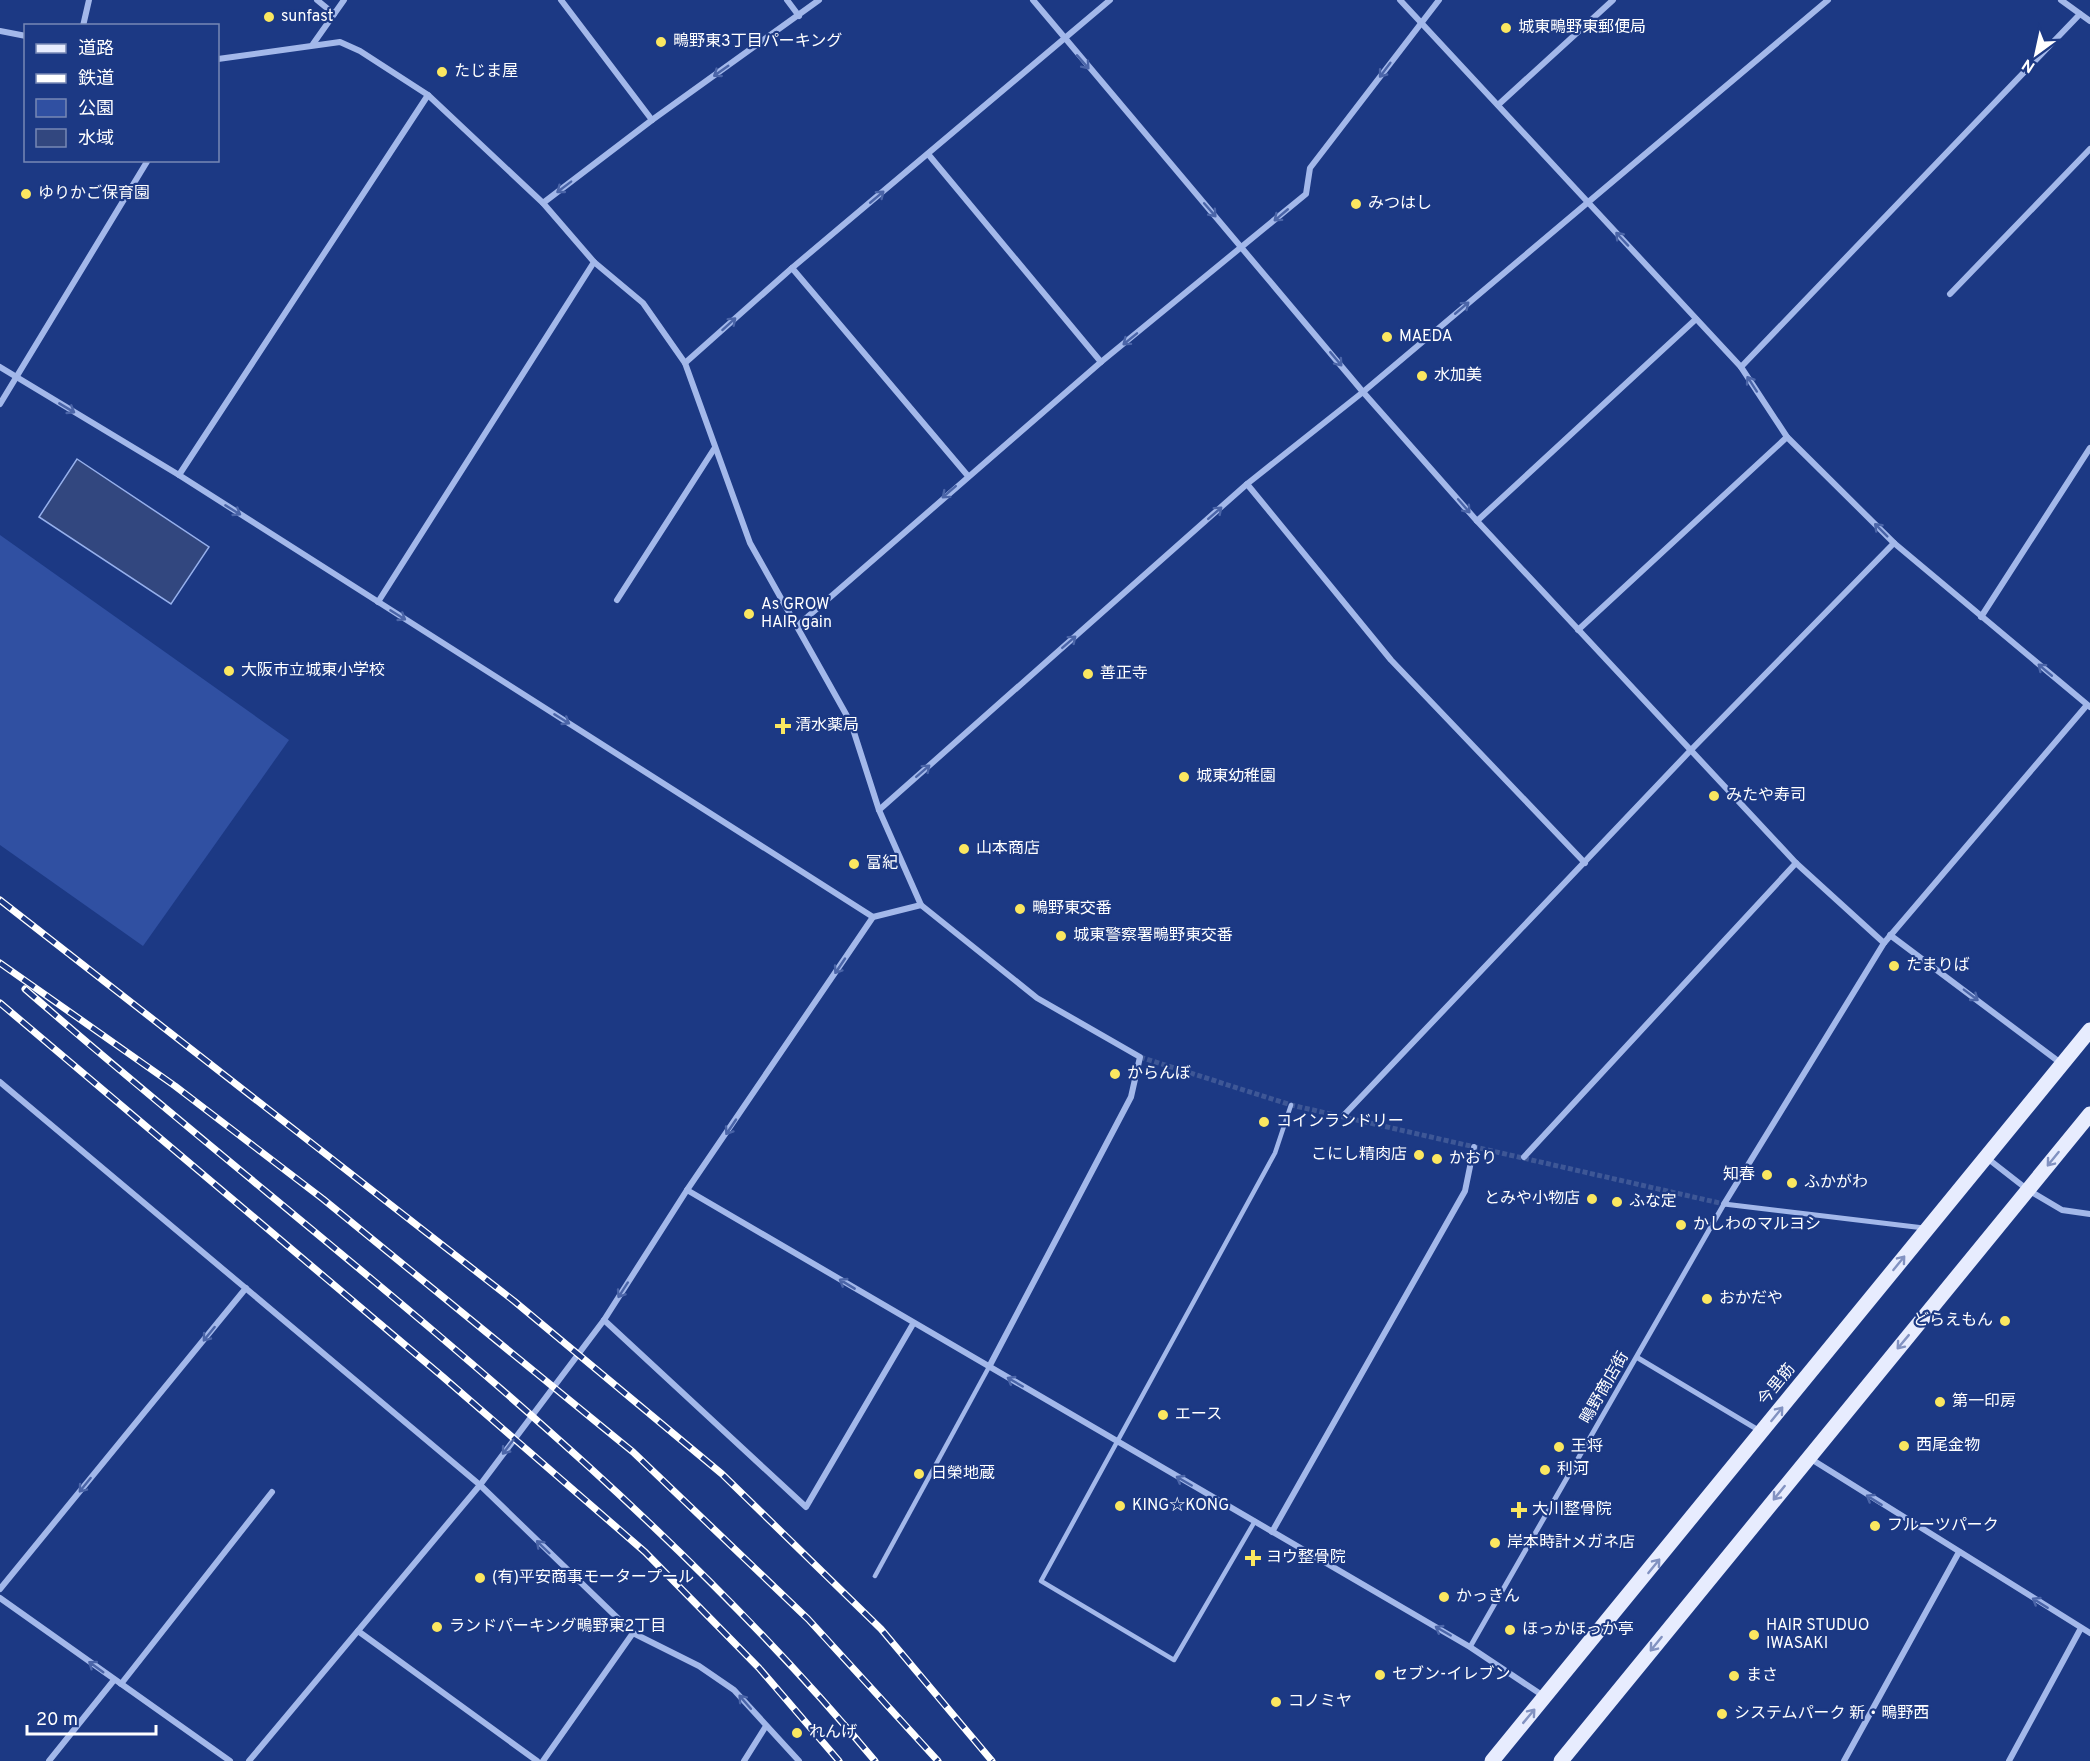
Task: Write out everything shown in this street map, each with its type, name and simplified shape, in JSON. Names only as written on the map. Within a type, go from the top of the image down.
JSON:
[{"type":"main road","name":"今里筋","points":[[1492,1761],[2090,1030]]},
{"type":"main road","points":[[1561,1761],[2090,1114]]},
{"type":"street","points":[[83,24],[89,0]]},
{"type":"street","points":[[317,0],[334,14]]},
{"type":"street","points":[[313,44],[344,0]]},
{"type":"street","points":[[561,0],[652,120]]},
{"type":"street","points":[[787,0],[799,15]]},
{"type":"street","points":[[543,203],[652,120],[819,0]]},
{"type":"street","points":[[1033,0],[1363,392],[1477,521],[1689,752],[1796,863],[1884,943]]},
{"type":"street","points":[[685,363],[792,268],[1110,0]]},
{"type":"street","points":[[1400,0],[1741,368],[1787,437],[1894,543],[2089,706],[1890,934],[1724,1204],[1927,1229]]},
{"type":"street","points":[[797,626],[1101,362],[1306,194],[1310,168],[1439,0]]},
{"type":"street","points":[[1498,105],[1613,0]]},
{"type":"street","points":[[879,810],[1247,484],[1363,392],[1828,0]]},
{"type":"street","points":[[2061,0],[2090,21]]},
{"type":"street","points":[[1741,368],[2080,14]]},
{"type":"street","points":[[0,31],[24,36]]},
{"type":"street","points":[[219,59],[340,42],[360,51],[428,95],[543,203],[594,262],[643,303],[685,363],[714,449],[750,543],[851,723],[879,810],[921,905],[1037,998],[1140,1057],[1131,1097],[989,1367]]},
{"type":"street","points":[[179,476],[428,95]]},
{"type":"street","points":[[1950,294],[2090,149]]},
{"type":"street","points":[[928,154],[1101,362]]},
{"type":"street","points":[[0,404],[147,162]]},
{"type":"street","points":[[378,602],[594,262]]},
{"type":"street","points":[[792,268],[968,476]]},
{"type":"street","points":[[1477,521],[1696,319]]},
{"type":"street","points":[[0,367],[179,476],[873,917]]},
{"type":"street","points":[[1578,630],[1787,437]]},
{"type":"street","points":[[1981,617],[2090,448]]},
{"type":"street","points":[[617,600],[714,449]]},
{"type":"street","points":[[1247,484],[1392,660],[1585,863]]},
{"type":"street","points":[[1344,1115],[1689,752],[1894,543]]},
{"type":"street","points":[[1524,1157],[1796,863]]},
{"type":"street","points":[[249,1761],[480,1485],[604,1320],[687,1190],[873,917],[921,905]]},
{"type":"street","points":[[1890,934],[2062,1064]]},
{"type":"street","points":[[0,1082],[480,1485],[633,1633],[699,1666],[734,1690],[799,1761]]},
{"type":"street","points":[[1272,1532],[1465,1191],[1474,1147]]},
{"type":"street","points":[[1986,1157],[2028,1190],[2062,1210],[2090,1214]]},
{"type":"street","points":[[687,1190],[913,1324],[1470,1647],[1545,1697]]},
{"type":"street","name":"鴫野商店街","points":[[1470,1647],[1638,1358],[1724,1204]]},
{"type":"street","points":[[0,1589],[246,1288]]},
{"type":"street","points":[[604,1320],[806,1507],[913,1324]]},
{"type":"street","points":[[1638,1358],[1762,1432]]},
{"type":"street","points":[[1808,1457],[2090,1633]]},
{"type":"street","points":[[121,1684],[272,1492]]},
{"type":"street","points":[[1844,1761],[1959,1552]]},
{"type":"street","points":[[0,1598],[230,1761]]},
{"type":"street","points":[[2008,1761],[2081,1628]]},
{"type":"street","points":[[358,1631],[537,1761]]},
{"type":"street","points":[[543,1761],[633,1633]]},
{"type":"street","points":[[49,1761],[114,1680]]},
{"type":"street","points":[[744,1761],[766,1726]]},
{"type":"lane","points":[[1255,1521],[1174,1660],[1041,1581],[1275,1153],[1291,1105]]},
{"type":"lane","points":[[875,1576],[989,1367]]},
{"type":"green space","points":[[0,535],[289,740],[143,946],[0,845]]},
{"type":"water","points":[[77,459],[209,547],[171,604],[39,517]]},
{"type":"tunnel","points":[[1140,1057],[1291,1105],[1724,1204]]},
{"type":"railway","points":[[0,900],[514,1301],[722,1474],[881,1629],[992,1761]]},
{"type":"railway","points":[[0,963],[175,1086],[323,1199],[633,1452],[808,1619],[938,1761]]},
{"type":"railway","points":[[25,989],[466,1358],[574,1453],[679,1551],[780,1653],[875,1761]]},
{"type":"railway","points":[[0,1003],[443,1377],[645,1552],[759,1668],[839,1761]]},
{"type":"place","name":"sunfast","points":[[269,17]]},
{"type":"place","name":"城東鴫野東郵便局","points":[[1506,28]]},
{"type":"place","name":"鴫野東3丁目パーキング","points":[[661,42]]},
{"type":"place","name":"たじま屋","points":[[442,72]]},
{"type":"place","name":"ゆりかご保育園","points":[[26,194]]},
{"type":"place","name":"みつはし","points":[[1356,204]]},
{"type":"place","name":"MAEDA","points":[[1387,337]]},
{"type":"place","name":"水加美","points":[[1422,376]]},
{"type":"place","name":"As GROW HAIR gain","points":[[749,614]]},
{"type":"place","name":"大阪市立城東小学校","points":[[229,671]]},
{"type":"place","name":"善正寺","points":[[1088,674]]},
{"type":"place","name":"清水薬局","points":[[783,726]]},
{"type":"place","name":"城東幼稚園","points":[[1184,777]]},
{"type":"place","name":"みたや寿司","points":[[1714,796]]},
{"type":"place","name":"山本商店","points":[[964,849]]},
{"type":"place","name":"富紀","points":[[854,864]]},
{"type":"place","name":"鴫野東交番","points":[[1020,909]]},
{"type":"place","name":"城東警察署鴫野東交番","points":[[1061,936]]},
{"type":"place","name":"たまりば","points":[[1894,966]]},
{"type":"place","name":"からんぼ","points":[[1115,1074]]},
{"type":"place","name":"コインランドリー","points":[[1264,1122]]},
{"type":"place","name":"こにし精肉店","points":[[1419,1155]]},
{"type":"place","name":"かおり","points":[[1437,1159]]},
{"type":"place","name":"知春","points":[[1767,1175]]},
{"type":"place","name":"ふかがわ","points":[[1792,1183]]},
{"type":"place","name":"とみや小物店","points":[[1592,1199]]},
{"type":"place","name":"ふな定","points":[[1617,1202]]},
{"type":"place","name":"かしわのマルヨシ","points":[[1681,1225]]},
{"type":"place","name":"おかだや","points":[[1707,1299]]},
{"type":"place","name":"どらえもん","points":[[2005,1321]]},
{"type":"place","name":"第一印房","points":[[1940,1402]]},
{"type":"place","name":"エース","points":[[1163,1415]]},
{"type":"place","name":"西尾金物","points":[[1904,1446]]},
{"type":"place","name":"王将","points":[[1559,1447]]},
{"type":"place","name":"利河","points":[[1545,1470]]},
{"type":"place","name":"日榮地蔵","points":[[919,1474]]},
{"type":"place","name":"KING☆KONG","points":[[1120,1506]]},
{"type":"place","name":"大川整骨院","points":[[1519,1510]]},
{"type":"place","name":"フルーツパーク","points":[[1875,1526]]},
{"type":"place","name":"岸本時計メガネ店","points":[[1495,1543]]},
{"type":"place","name":"ヨウ整骨院","points":[[1253,1558]]},
{"type":"place","name":"(有)平安商事モータープール","points":[[480,1578]]},
{"type":"place","name":"かっきん","points":[[1444,1597]]},
{"type":"place","name":"ランドパーキング鴫野東2丁目","points":[[437,1627]]},
{"type":"place","name":"ほっかほっか亭","points":[[1510,1630]]},
{"type":"place","name":"HAIR STUDUO IWASAKI","points":[[1754,1635]]},
{"type":"place","name":"セブン-イレブン","points":[[1380,1675]]},
{"type":"place","name":"まさ","points":[[1734,1676]]},
{"type":"place","name":"コノミヤ","points":[[1276,1702]]},
{"type":"place","name":"システムパーク 新・鴫野西","points":[[1722,1714]]},
{"type":"place","name":"れんげ","points":[[797,1733]]}]
